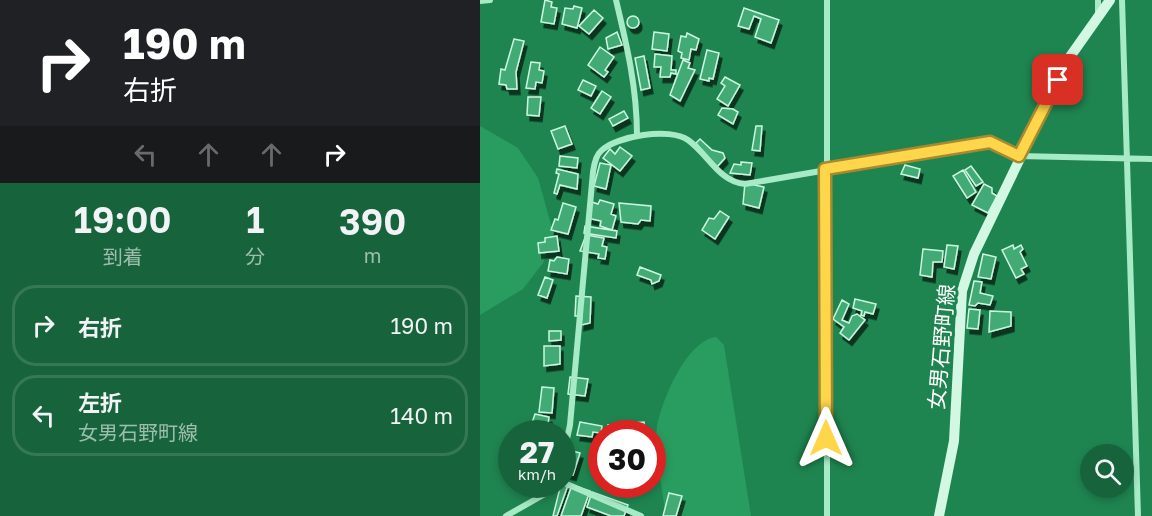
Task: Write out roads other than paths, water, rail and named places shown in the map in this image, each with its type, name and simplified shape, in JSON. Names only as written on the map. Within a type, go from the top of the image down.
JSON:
[{"type":"main road","name":"女男石野町線","points":[[939,516],[954,441],[962,291],[974,254],[1019,156],[1067,61],[1110,0]]},
{"type":"street","points":[[480,1],[490,0]]},
{"type":"street","points":[[616,0],[632,64],[637,98],[637,136]]},
{"type":"street","points":[[827,0],[825,169],[827,516]]},
{"type":"street","points":[[1098,0],[1098,16]]},
{"type":"street","points":[[1122,0],[1138,516]]},
{"type":"street","points":[[570,420],[593,172],[600,151],[616,141],[637,136],[678,135],[688,140],[727,178],[736,183],[990,142],[1019,156],[1152,159]]},
{"type":"street","points":[[576,488],[641,516]]},
{"type":"street","points":[[506,516],[538,498]]}]
